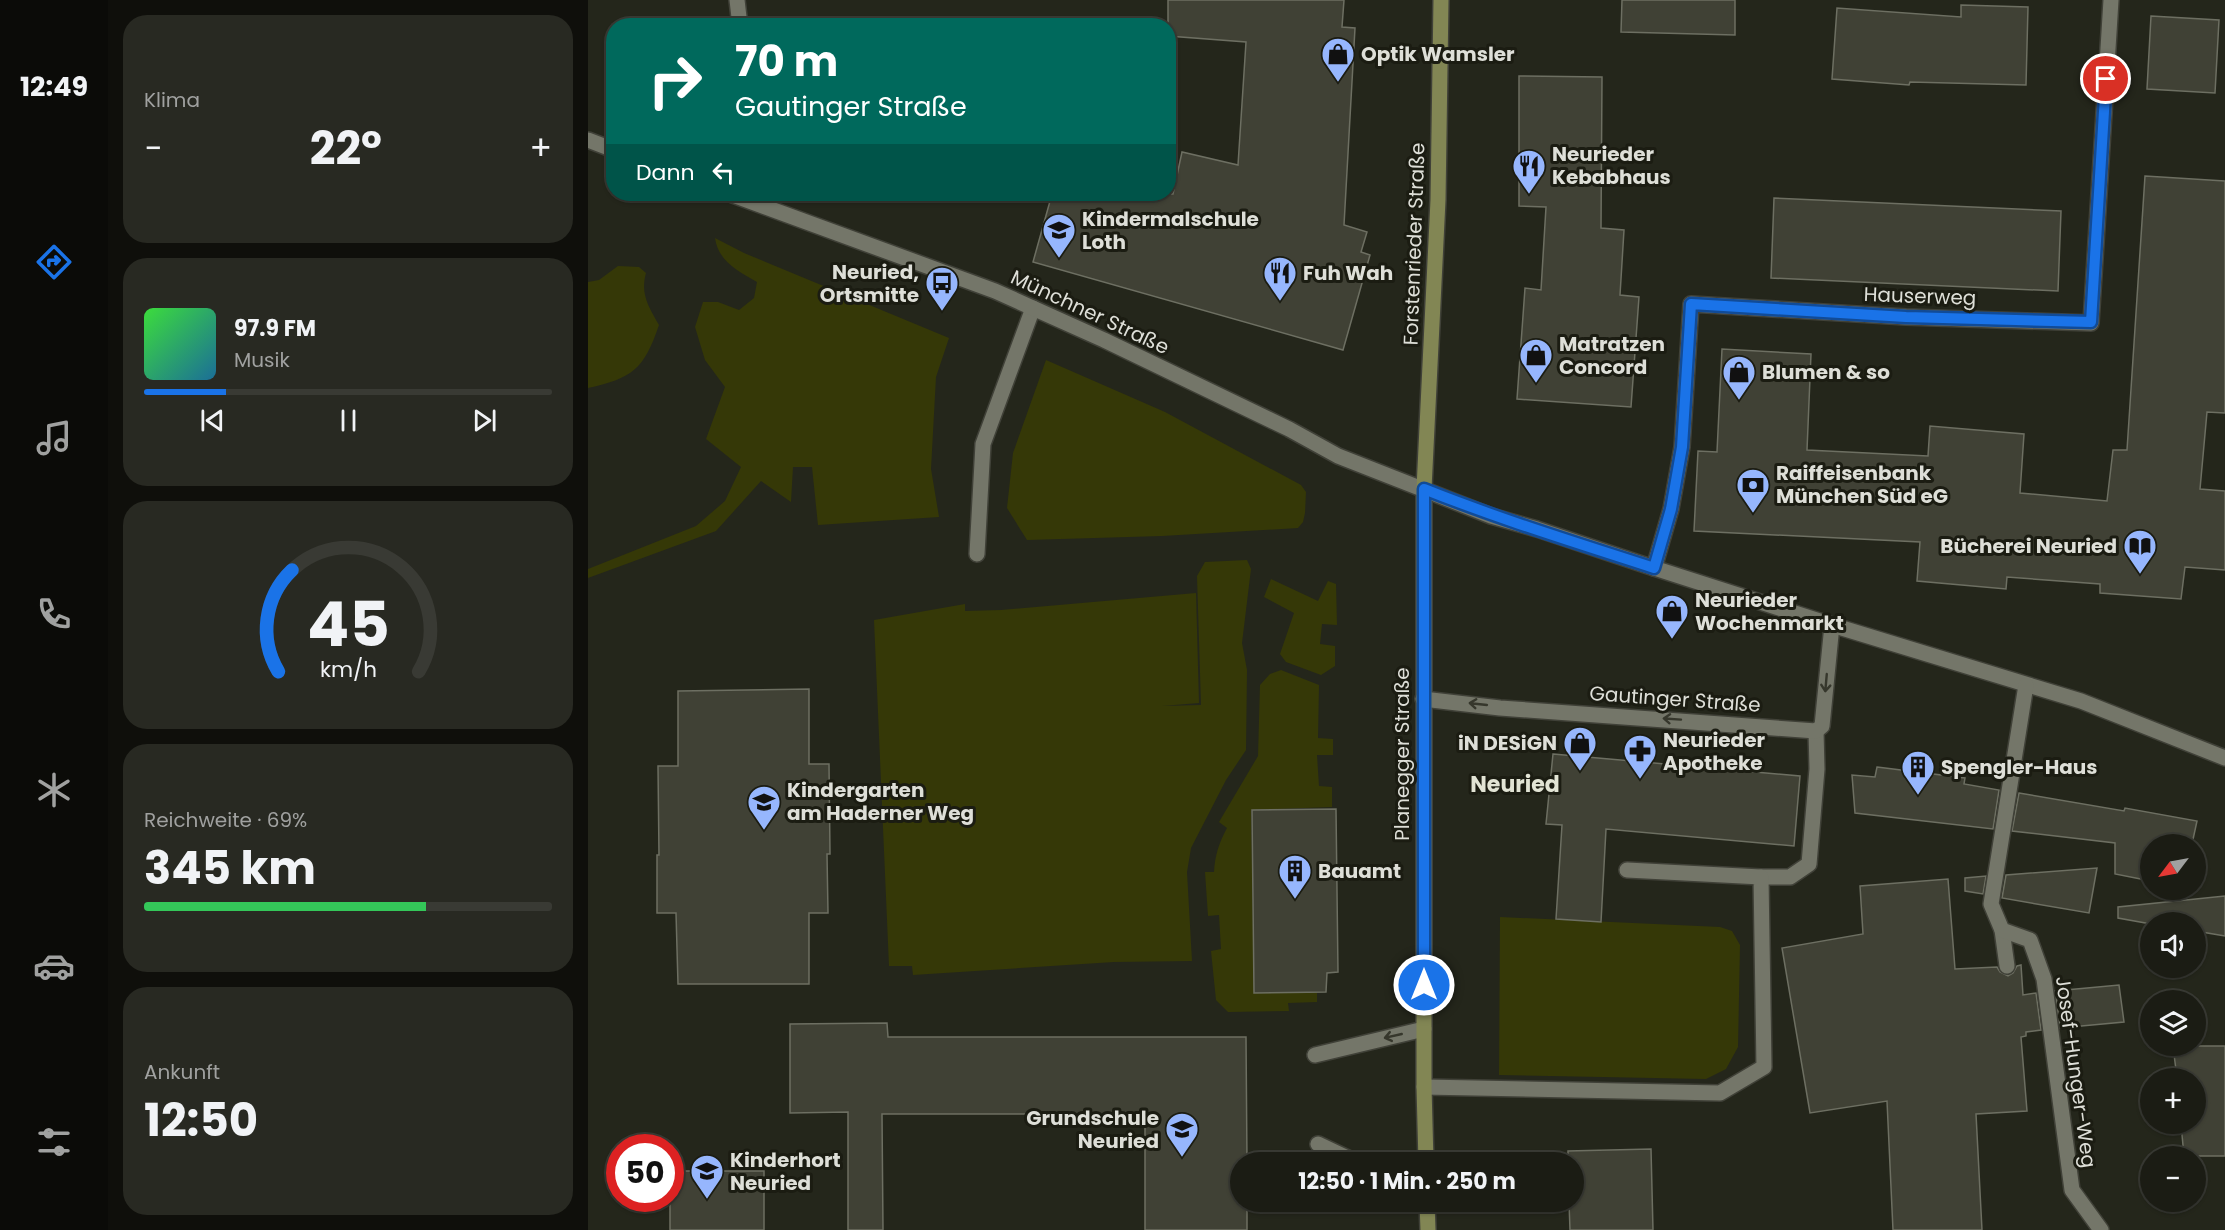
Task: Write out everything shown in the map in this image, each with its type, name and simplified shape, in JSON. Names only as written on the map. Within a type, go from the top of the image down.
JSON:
[{"type":"main road","name":"Forstenrieder Straße","points":[[1424,489],[1438,200],[1441,0]]},
{"type":"main road","name":"Planegger Straße","points":[[1424,489],[1426,1152]]},
{"type":"main road","points":[[1427,1212],[1428,1230]]},
{"type":"street","points":[[737,0],[739,18]]},
{"type":"street","name":"Hauserweg","points":[[1654,568],[1671,509],[1682,447],[1691,304],[1906,317],[2091,322],[2111,0]]},
{"type":"street","points":[[588,140],[606,147]]},
{"type":"street","name":"Münchner Straße","points":[[752,201],[995,291],[1104,340],[1289,429],[1338,456],[1424,489]]},
{"type":"street","points":[[977,554],[982,444],[1033,308]]},
{"type":"street","points":[[1424,489],[1491,516],[1832,625],[2081,701],[2225,758]]},
{"type":"street","points":[[1627,870],[1791,877],[1809,864],[1816,769],[1816,730],[1822,726],[1832,625]]},
{"type":"street","points":[[2007,966],[2002,930],[1991,904],[2026,685]]},
{"type":"street","name":"Gautinger Straße","points":[[1423,699],[1500,708],[1816,730]]},
{"type":"street","points":[[1424,1087],[1720,1093],[1764,1067],[1761,877]]},
{"type":"street","name":"Josef-Hunger-Weg","points":[[2002,930],[2030,940],[2044,979],[2072,1190],[2101,1230]]},
{"type":"street","points":[[1316,1055],[1424,1029]]},
{"type":"street","points":[[1318,1144],[1335,1152]]},
{"type":"shaded area","points":[[715,238],[744,253],[949,338],[936,377],[931,469],[939,517],[818,525],[812,467],[793,467],[791,502],[761,481],[716,531],[588,578],[588,569],[696,526],[725,501],[741,467],[706,439],[725,387],[705,360],[695,327],[703,302],[718,302],[739,310],[754,298],[757,282],[725,259],[720,253]]},
{"type":"shaded area","points":[[618,266],[639,267],[646,273],[645,294],[659,325],[648,352],[635,369],[616,380],[588,388],[588,282],[599,280]]},
{"type":"shaded area","points":[[1046,360],[1165,412],[1301,485],[1306,492],[1303,522],[1298,528],[1162,536],[1027,540],[1007,508],[1013,453]]},
{"type":"shaded area","points":[[1247,560],[1251,569],[1242,643],[1247,670],[1246,750],[1226,780],[1191,848],[1187,872],[1192,961],[1114,962],[913,975],[912,966],[889,966],[874,620],[965,604],[965,611],[1001,610],[1196,593],[1199,703],[1162,706],[1201,705],[1197,576],[1205,562]]},
{"type":"shaded area","points":[[1271,579],[1318,601],[1328,581],[1336,584],[1337,625],[1322,624],[1320,644],[1335,646],[1335,666],[1321,675],[1286,662],[1280,654],[1294,613],[1264,597]]},
{"type":"shaded area","points":[[1281,670],[1319,685],[1318,738],[1333,739],[1333,755],[1317,755],[1319,786],[1332,787],[1332,807],[1251,810],[1254,993],[1317,993],[1317,1002],[1288,1003],[1289,1011],[1228,1012],[1216,1000],[1211,951],[1221,949],[1219,915],[1208,916],[1205,872],[1214,872],[1218,849],[1227,828],[1219,822],[1258,756],[1260,685],[1270,674]]},
{"type":"shaded area","points":[[1500,917],[1720,927],[1732,931],[1740,945],[1738,1047],[1726,1069],[1706,1079],[1499,1075]]},
{"type":"building","points":[[1168,0],[1344,0],[1342,27],[1355,28],[1344,225],[1367,232],[1361,252],[1370,255],[1343,350],[1033,262],[1050,201],[1176,201],[1176,180],[1182,152],[1238,165],[1246,42],[1176,37],[1176,18],[1168,18]]},
{"type":"building","points":[[1622,0],[1735,0],[1735,35],[1621,32]]},
{"type":"building","points":[[1961,5],[2028,7],[2026,85],[1910,82],[1909,85],[1832,79],[1837,8],[1961,17]]},
{"type":"building","points":[[2151,16],[2219,20],[2215,93],[2147,89]]},
{"type":"building","points":[[1519,76],[1602,77],[1601,228],[1624,230],[1620,295],[1639,297],[1631,407],[1517,399],[1525,288],[1541,290],[1546,207],[1519,206]]},
{"type":"building","points":[[2145,176],[2225,181],[2225,413],[2207,412],[2200,489],[2225,491],[2225,570],[2185,567],[2181,599],[2100,593],[2100,584],[2007,577],[2006,589],[1917,581],[1920,542],[1694,531],[1698,451],[1717,452],[1722,349],[1811,354],[1807,450],[1928,456],[1930,426],[2024,434],[2020,493],[2107,501],[2113,450],[2127,450]]},
{"type":"building","points":[[1774,198],[2061,211],[2058,291],[1771,278]]},
{"type":"building","name":"Kindergarten am Haderner Weg","points":[[809,689],[809,764],[829,764],[830,854],[827,854],[828,913],[809,913],[809,984],[678,984],[676,913],[657,913],[657,855],[659,855],[658,766],[678,766],[678,691]]},
{"type":"building","points":[[1553,754],[1800,776],[1794,846],[1606,829],[1601,922],[1556,919],[1562,825],[1546,824]]},
{"type":"building","name":"Spengler-Haus","points":[[1877,767],[1965,778],[1964,784],[1999,790],[1993,829],[1855,813],[1852,775],[1875,777]]},
{"type":"building","points":[[2019,793],[2197,821],[2194,834],[2140,834],[2140,879],[2115,874],[2115,843],[2012,831]]},
{"type":"building","name":"Bauamt","points":[[1336,809],[1338,972],[1327,973],[1326,992],[1254,993],[1252,810]]},
{"type":"building","points":[[2097,868],[2089,913],[2002,898],[2006,875]]},
{"type":"building","points":[[1986,876],[1983,894],[1965,891],[1965,878]]},
{"type":"building","points":[[1948,879],[1955,969],[1997,967],[2000,972],[2008,976],[2017,966],[2021,965],[2023,995],[2036,993],[2041,1030],[2026,1032],[2026,1036],[2021,1037],[2027,1111],[1976,1114],[1982,1230],[1893,1230],[1887,1101],[1810,1113],[1782,948],[1863,934],[1860,886]]},
{"type":"building","points":[[2225,896],[2225,936],[2206,933],[2206,912],[2140,912],[2140,922],[2118,918],[2118,907],[2206,900],[2206,898]]},
{"type":"building","points":[[2119,985],[2124,1022],[2060,1028],[2055,991]]},
{"type":"building","points":[[887,1023],[888,1037],[1246,1037],[1247,1152],[1230,1152],[1230,1212],[1247,1212],[1247,1230],[1145,1230],[1145,1114],[882,1114],[883,1230],[848,1230],[848,1112],[790,1113],[790,1024]]},
{"type":"building","points":[[2206,1046],[2225,1046],[2225,1156],[2206,1156],[2206,1146],[2183,1146],[2182,1134],[2206,1134],[2206,1068],[2176,1068],[2174,1056],[2206,1056]]},
{"type":"building","points":[[1651,1149],[1653,1230],[1570,1230],[1569,1212],[1584,1212],[1584,1152],[1568,1151]]},
{"type":"building","name":"Kinderhort Neuried","points":[[684,1171],[764,1171],[764,1230],[670,1230],[670,1212],[684,1212]]},
{"type":"place","name":"Optik Wamsler","points":[[1338,83]]},
{"type":"place","name":"Neurieder Kebabhaus","points":[[1529,195]]},
{"type":"place","name":"Kindermalschule Loth","points":[[1059,259]]},
{"type":"place","name":"Fuh Wah","points":[[1280,302]]},
{"type":"place","name":"Neuried, Ortsmitte","points":[[942,312]]},
{"type":"place","name":"Matratzen Concord","points":[[1536,384]]},
{"type":"place","name":"Blumen & so","points":[[1739,401]]},
{"type":"place","name":"Raiffeisenbank München Süd eG","points":[[1753,514]]},
{"type":"place","name":"Bücherei Neuried","points":[[2140,575]]},
{"type":"place","name":"Neurieder Wochenmarkt","points":[[1672,640]]},
{"type":"place","name":"iN DESiGN","points":[[1580,772]]},
{"type":"place","name":"Neurieder Apotheke","points":[[1640,780]]},
{"type":"place","name":"Spengler-Haus","points":[[1918,796]]},
{"type":"place","name":"Kindergarten am Haderner Weg","points":[[764,831]]},
{"type":"place","name":"Bauamt","points":[[1295,900]]},
{"type":"place","name":"Grundschule Neuried","points":[[1182,1158]]},
{"type":"place","name":"Kinderhort Neuried","points":[[707,1200]]},
{"type":"district","name":"Neuried","points":[[1515,784]]},
{"type":"route","points":[[1424,985],[1422,586],[1424,489],[1491,516],[1654,568],[1671,509],[1682,447],[1691,304],[1906,317],[2091,322],[2106,79]]}]
